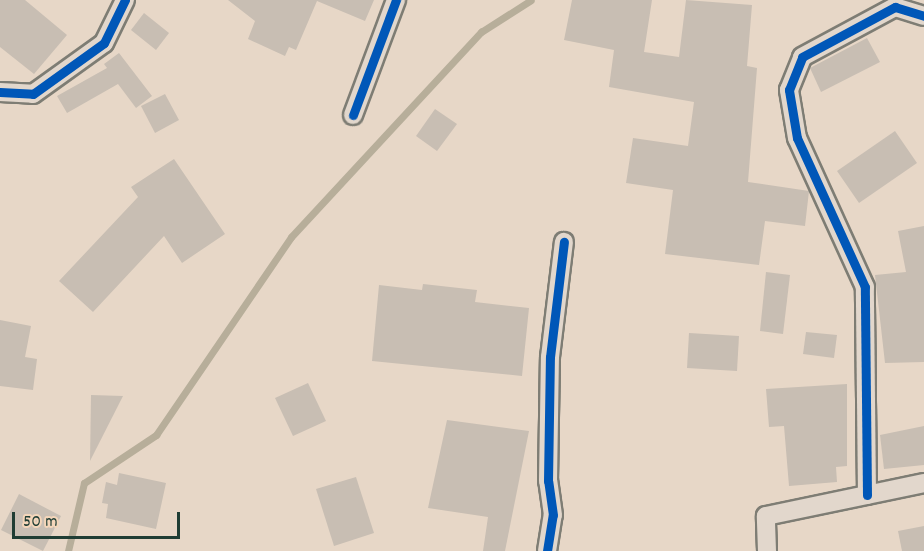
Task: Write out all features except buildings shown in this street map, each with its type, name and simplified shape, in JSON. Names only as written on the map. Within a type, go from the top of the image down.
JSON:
[{"type":"street","points":[[0,92],[33,94],[104,43],[125,0]]},
{"type":"street","points":[[353,115],[396,0]]},
{"type":"street","points":[[867,495],[865,287],[797,138],[789,90],[802,57],[812,51],[895,7],[924,16]]},
{"type":"street","points":[[547,551],[553,515],[548,482],[550,357],[564,242]]},
{"type":"street","points":[[767,551],[765,516],[924,483]]},
{"type":"waterway","points":[[68,551],[84,483],[156,435],[291,237],[481,32],[531,0]]},
{"type":"cycle path","points":[[0,92],[33,94],[104,43],[125,0]]},
{"type":"cycle path","points":[[353,115],[396,0]]},
{"type":"cycle path","points":[[867,495],[865,287],[797,138],[789,90],[802,57],[895,7],[924,16]]},
{"type":"cycle path","points":[[547,551],[553,515],[548,481],[550,357],[564,242]]}]
